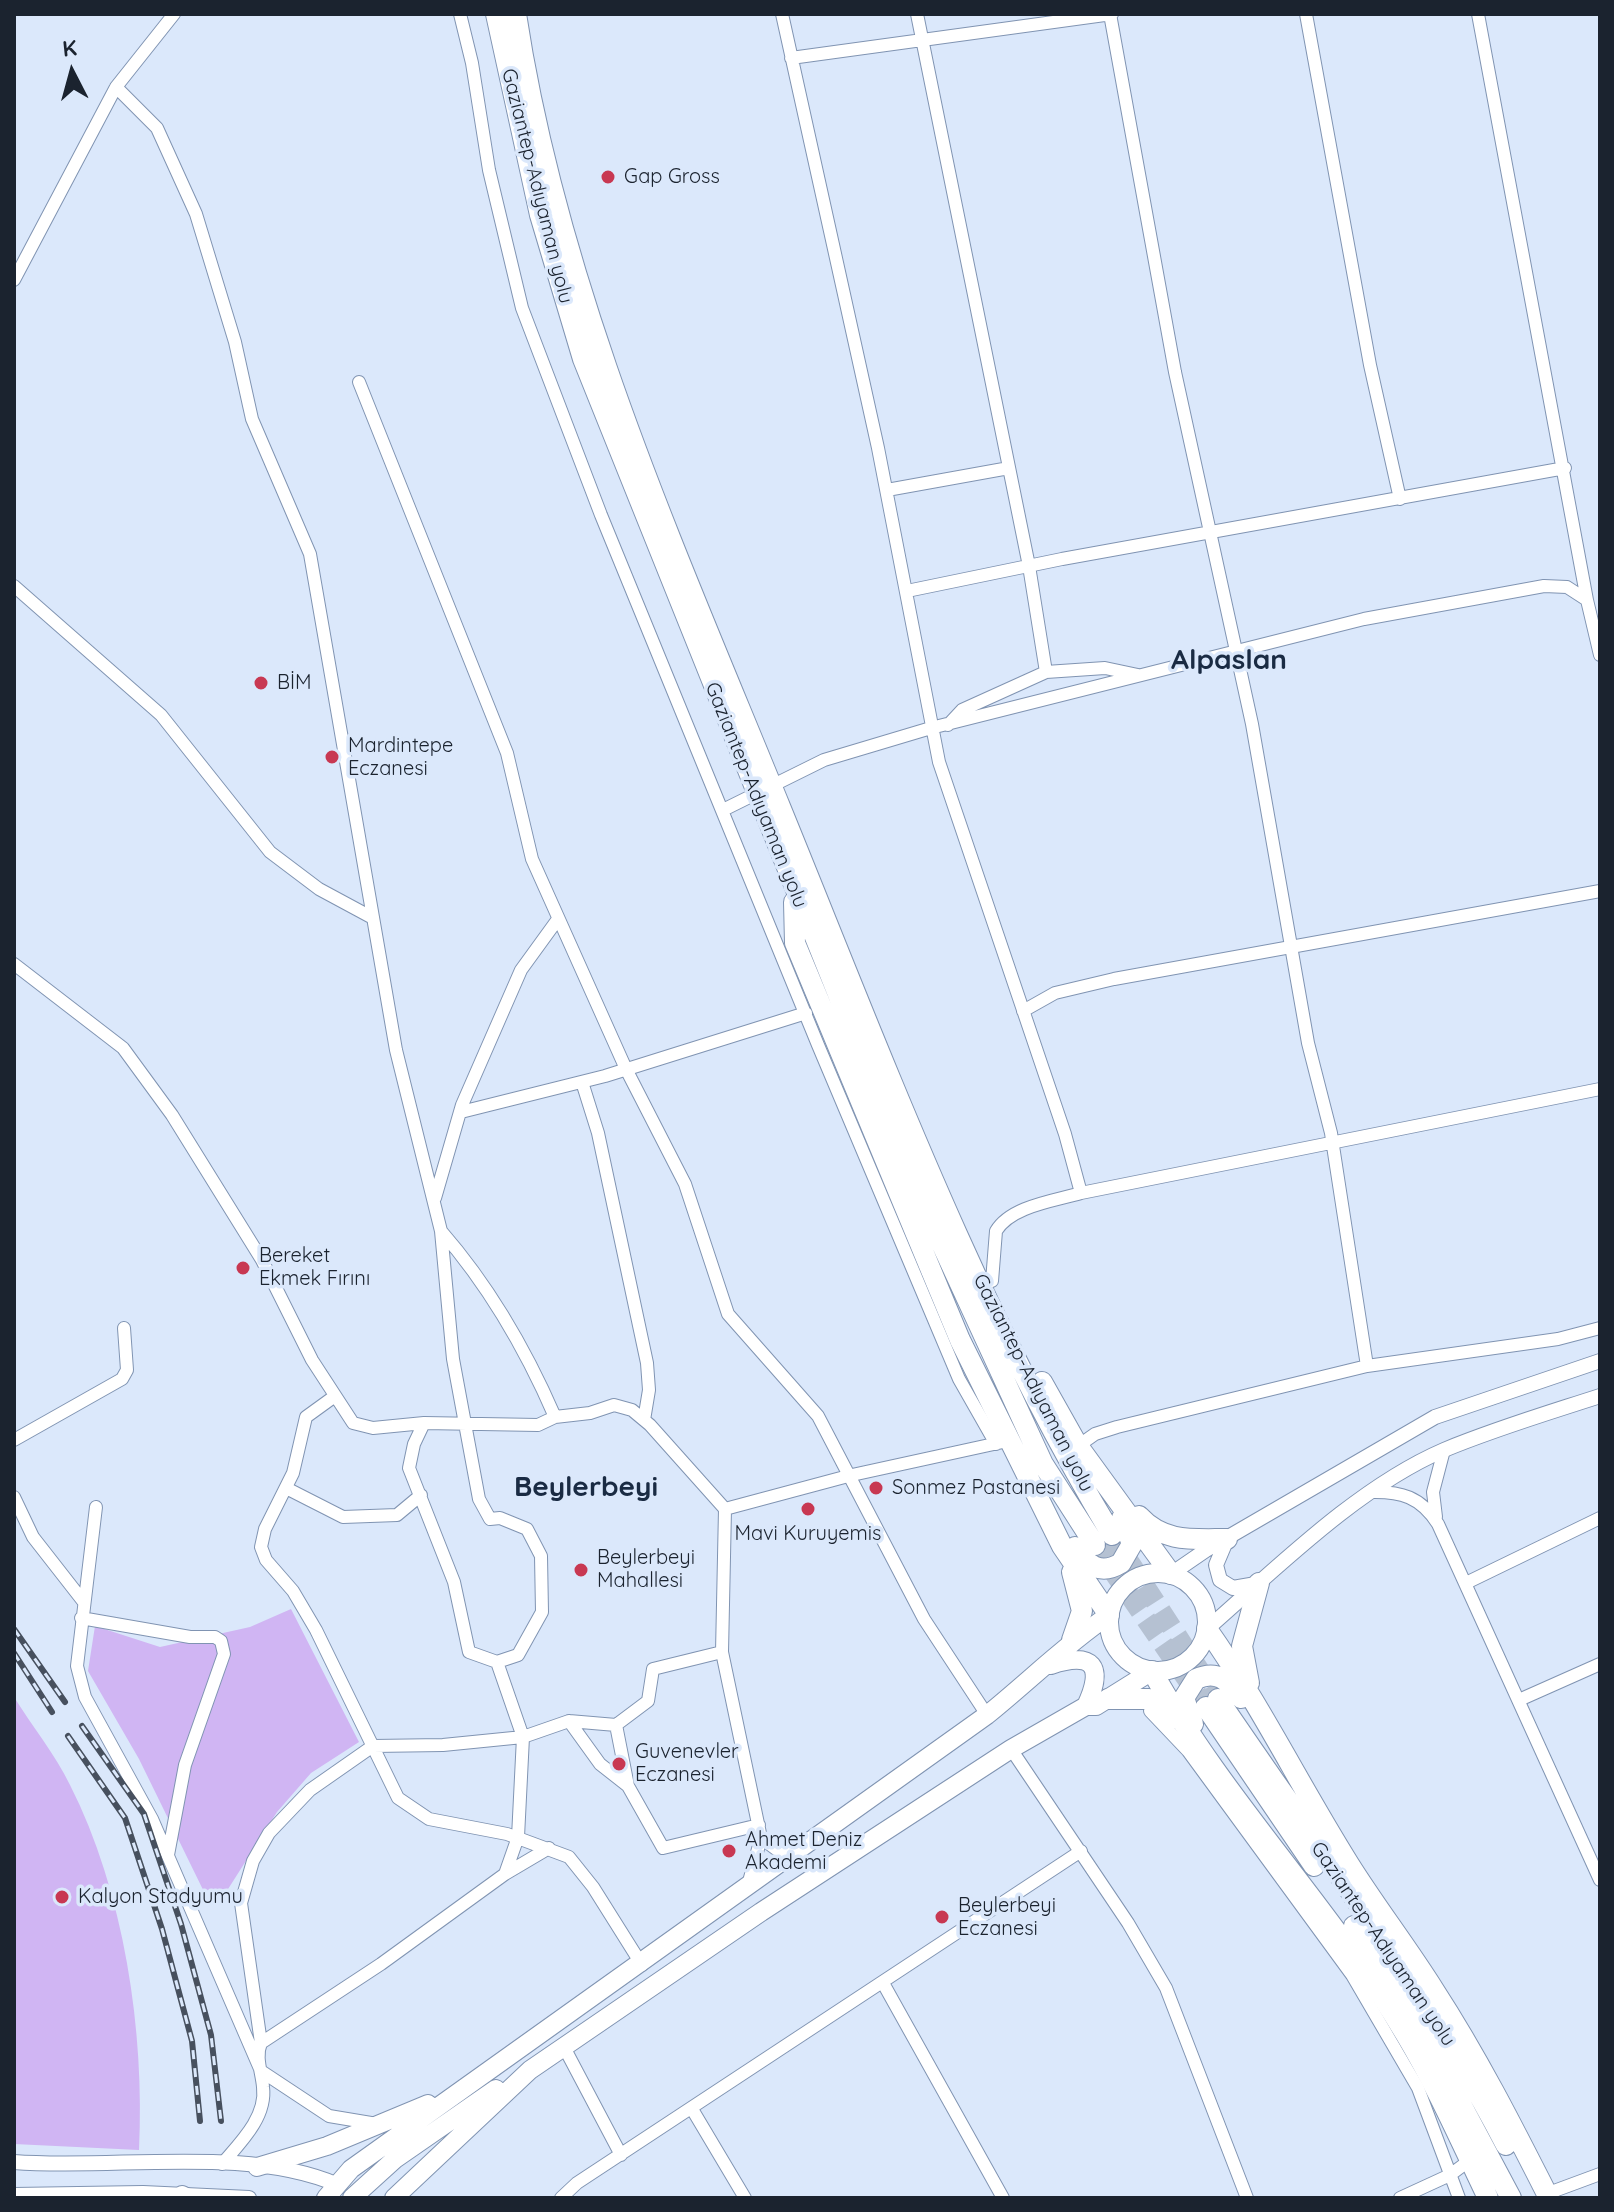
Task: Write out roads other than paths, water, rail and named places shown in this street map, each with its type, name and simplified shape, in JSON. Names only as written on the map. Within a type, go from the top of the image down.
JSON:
[{"type":"highway","name":"Gaziantep-Adıyaman yolu","points":[[496,14],[540,215],[583,359],[763,789],[807,872],[879,1051],[986,1293],[1104,1540],[1043,1464],[915,1186],[794,890],[763,789],[595,338],[539,130],[516,14]]},
{"type":"highway","points":[[794,890],[795,943],[1003,1442],[1086,1563],[1100,1569],[1115,1567],[1130,1552],[1131,1537],[1016,1336],[920,1121],[829,898],[807,872]]},
{"type":"highway","points":[[1078,1446],[1171,1574]]},
{"type":"highway","points":[[1092,1464],[1149,1527],[1183,1540],[1227,1539]]},
{"type":"highway","points":[[1025,1470],[1062,1546],[1109,1615]]},
{"type":"highway","points":[[1062,1546],[1082,1611],[1072,1640]]},
{"type":"highway","points":[[1251,1691],[1242,1646],[1259,1583]]},
{"type":"highway","points":[[1207,1629],[1251,1691],[1298,1780],[1350,1866],[1435,1991],[1493,2088],[1543,2197]]},
{"type":"highway","points":[[1152,1671],[1187,1734]]},
{"type":"highway","points":[[1248,1814],[1187,1714],[1184,1698],[1196,1679],[1213,1674],[1229,1681],[1298,1780]]},
{"type":"highway","points":[[1108,1699],[1131,1696],[1159,1704],[1187,1734],[1248,1814],[1406,2035],[1488,2198]]},
{"type":"highway","name":"Gaziantep-Adıyaman yolu","points":[[1511,2198],[1406,2001],[1212,1703],[1412,1985],[1543,2197]]},
{"type":"main road","points":[[1150,1573],[1171,1574],[1199,1595],[1207,1629],[1200,1649],[1185,1664],[1170,1670],[1152,1671],[1133,1665],[1118,1652],[1110,1634],[1109,1615],[1116,1595],[1132,1580],[1150,1573]]},
{"type":"main road","points":[[1109,1615],[1072,1640],[1049,1665],[987,1715],[642,1965],[351,2169],[332,2191],[352,2198],[395,2159],[482,2097],[565,2049],[761,1912],[1011,1749],[1086,1706],[1096,1706],[1152,1671]]},
{"type":"main road","points":[[1049,1665],[1072,1658],[1092,1665],[1097,1675],[1096,1686],[1086,1706]]},
{"type":"main road","points":[[394,2198],[530,2070]]},
{"type":"main road","points":[[257,2167],[381,2125],[470,2085]]},
{"type":"street","points":[[14,280],[116,87],[174,14]]},
{"type":"street","points":[[460,14],[489,170],[522,308],[601,515],[959,1379],[1003,1442],[852,1475],[725,1509]]},
{"type":"street","points":[[782,14],[887,490],[939,762],[1081,1193]]},
{"type":"street","points":[[917,14],[1029,566],[1046,672]]},
{"type":"street","points":[[791,58],[1111,14],[1175,372],[1213,534],[1234,651],[1252,724],[1308,1043],[1332,1141],[1367,1366]]},
{"type":"street","points":[[1306,14],[1370,365],[1400,499]]},
{"type":"street","points":[[1478,14],[1565,468],[1587,600],[1600,655]]},
{"type":"street","points":[[116,87],[157,128],[196,214],[235,342],[252,419],[310,554],[396,1050],[441,1231],[453,1359],[479,1499],[490,1519],[500,1518],[527,1529],[541,1556],[542,1612],[518,1655],[497,1662],[469,1652],[454,1582],[409,1468],[414,1444],[424,1423]]},
{"type":"street","points":[[359,382],[507,753],[532,859],[626,1069],[685,1184],[728,1314],[818,1416],[852,1475],[924,1619],[987,1715]]},
{"type":"street","points":[[887,490],[1009,468]]},
{"type":"street","points":[[907,591],[1565,468]]},
{"type":"street","points":[[14,586],[161,715],[270,852],[319,889],[371,917]]},
{"type":"street","points":[[723,810],[824,760],[931,728],[1364,619],[1544,586],[1567,587],[1587,600]]},
{"type":"street","points":[[948,725],[962,710],[1046,672],[1105,668],[1141,675]]},
{"type":"street","points":[[1023,1011],[1055,993],[1114,979],[1546,898],[1600,891]]},
{"type":"street","points":[[434,1201],[461,1112],[521,970],[558,919]]},
{"type":"street","points":[[14,964],[123,1048],[172,1115],[255,1248],[295,1319],[312,1360],[353,1423],[373,1428],[465,1422],[538,1425],[555,1417],[590,1413],[614,1405],[632,1410],[644,1420],[725,1509],[722,1652],[760,1831],[747,1889]]},
{"type":"street","points":[[461,1112],[582,1082],[806,1013]]},
{"type":"street","points":[[582,1082],[605,1163],[647,1363],[649,1390],[644,1420]]},
{"type":"street","points":[[992,1281],[996,1231],[1017,1213],[1081,1193],[1600,1089]]},
{"type":"street","points":[[441,1231],[473,1268],[536,1374],[555,1417]]},
{"type":"street","points":[[14,1440],[122,1379],[127,1370],[124,1328]]},
{"type":"street","points":[[1078,1446],[1095,1434],[1117,1427],[1367,1366],[1558,1339],[1600,1328]]},
{"type":"street","points":[[1171,1574],[1435,1417],[1600,1361]]},
{"type":"street","points":[[335,1396],[306,1417],[286,1488],[265,1529],[261,1547],[266,1560],[293,1591],[316,1630],[398,1798],[409,1809],[429,1819],[518,1837],[569,1857],[593,1887],[642,1965]]},
{"type":"street","points":[[1207,1629],[1370,1492],[1444,1450],[1600,1396]]},
{"type":"street","points":[[1438,1524],[1433,1492],[1444,1450]]},
{"type":"street","points":[[286,1488],[343,1517],[397,1515],[421,1495]]},
{"type":"street","points":[[1370,1492],[1400,1493],[1427,1508],[1438,1524],[1600,1880]]},
{"type":"street","points":[[14,1497],[33,1537],[83,1601]]},
{"type":"street","points":[[96,1507],[81,1618],[77,1666],[81,1685],[129,1772],[168,1855],[261,2071],[329,2116],[381,2125]]},
{"type":"street","points":[[1466,1583],[1600,1518]]},
{"type":"street","points":[[1227,1539],[1216,1565],[1220,1580],[1233,1588],[1259,1583]]},
{"type":"street","points":[[81,1618],[190,1637],[215,1637],[223,1646],[224,1654],[185,1765],[168,1855]]},
{"type":"street","points":[[222,2164],[246,2137],[260,2110],[264,2091],[258,2052],[261,2043],[243,1937],[241,1903],[247,1878],[269,1833],[282,1816],[310,1790],[373,1746],[443,1745],[523,1737],[569,1721],[616,1725],[648,1701],[653,1669],[722,1652]]},
{"type":"street","points":[[497,1662],[523,1737],[518,1837],[505,1874]]},
{"type":"street","points":[[1519,1700],[1600,1664]]},
{"type":"street","points":[[1131,1696],[1156,1716],[1188,1751],[1352,1975],[1418,2088],[1459,2198]]},
{"type":"street","points":[[569,1721],[600,1764],[628,1786]]},
{"type":"street","points":[[616,1725],[628,1786],[663,1848],[760,1831]]},
{"type":"street","points":[[1011,1749],[1081,1851],[1166,1988],[1247,2198]]},
{"type":"street","points":[[760,1831],[788,1858]]},
{"type":"street","points":[[261,2043],[381,1964],[505,1874],[549,1848]]},
{"type":"street","points":[[561,2198],[1046,1871],[1081,1851]]},
{"type":"street","points":[[883,1983],[1003,2198]]},
{"type":"street","points":[[565,2049],[621,2155]]},
{"type":"street","points":[[692,2109],[745,2198]]},
{"type":"street","points":[[1400,2198],[1450,2175],[1470,2160]]},
{"type":"street","points":[[14,2162],[222,2164],[295,2170],[332,2191]]},
{"type":"street","points":[[1543,2197],[1600,2174]]},
{"type":"street","points":[[14,2195],[249,2198]]},
{"type":"tunnel","points":[[1112,1535],[1218,1699]]},
{"type":"tunnel","points":[[1095,1545],[1206,1707]]},
{"type":"railway","points":[[14,1629],[65,1702]]},
{"type":"railway","points":[[14,1653],[52,1712]]},
{"type":"railway","points":[[82,1726],[144,1814],[181,1924],[211,2035],[221,2121]]},
{"type":"railway","points":[[68,1736],[125,1818],[162,1929],[192,2041],[200,2121]]},
{"type":"place","name":"Gap Gross","points":[[608,177]]},
{"type":"place","name":"BİM","points":[[261,683]]},
{"type":"place","name":"Mardintepe Eczanesi","points":[[332,757]]},
{"type":"place","name":"Bereket Ekmek Fırını","points":[[243,1268]]},
{"type":"place","name":"Sonmez Pastanesi","points":[[876,1488]]},
{"type":"place","name":"Mavi Kuruyemis","points":[[808,1509]]},
{"type":"place","name":"Beylerbeyi Mahallesi","points":[[581,1570]]},
{"type":"place","name":"Guvenevler Eczanesi","points":[[619,1764]]},
{"type":"place","name":"Ahmet Deniz Akademi","points":[[729,1851]]},
{"type":"place","name":"Kalyon Stadyumu","points":[[62,1897]]},
{"type":"place","name":"Beylerbeyi Eczanesi","points":[[942,1917]]},
{"type":"district","name":"Alpaslan","points":[[1229,661]]},
{"type":"district","name":"Beylerbeyi","points":[[586,1488]]}]
